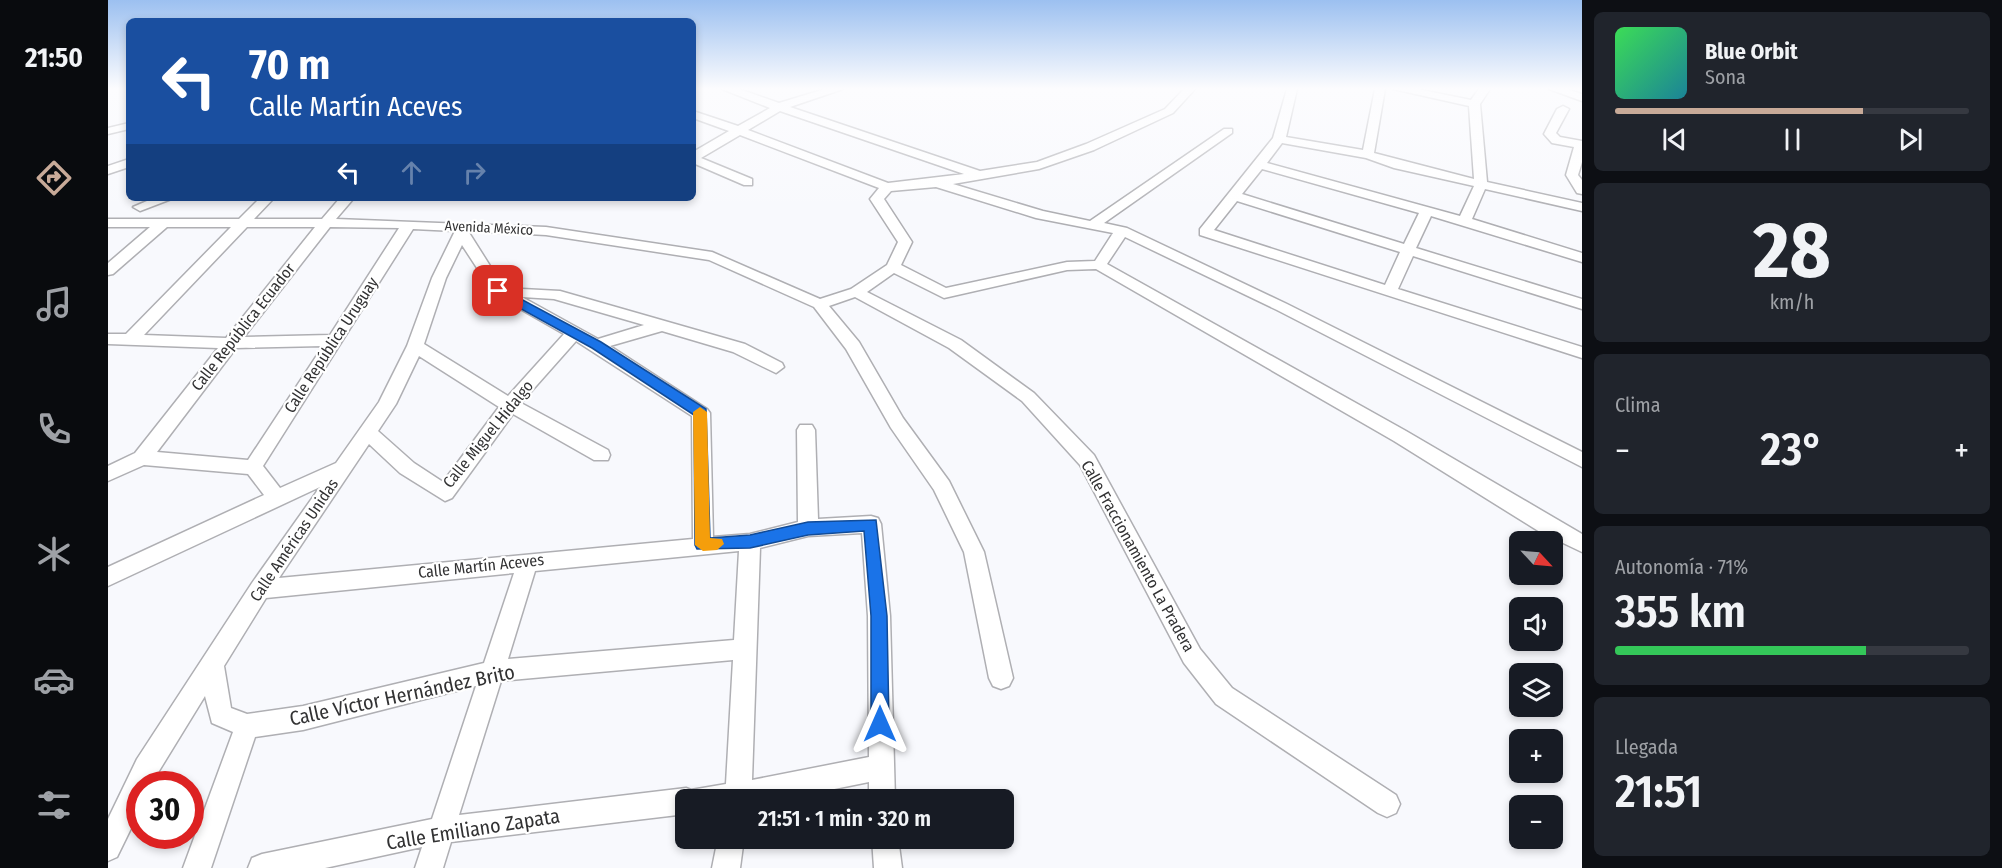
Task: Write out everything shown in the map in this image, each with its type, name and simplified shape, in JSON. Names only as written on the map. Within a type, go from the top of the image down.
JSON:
[{"type":"street","points":[[736,130],[887,188]]},
{"type":"street","points":[[849,130],[980,175]]},
{"type":"street","points":[[1001,678],[974,552],[942,486],[897,423],[853,346],[819,304],[856,292],[893,267],[905,242],[877,199],[881,191],[887,188],[935,183],[1039,165],[1090,147],[1128,130]]},
{"type":"street","points":[[1281,130],[1279,139],[1261,165],[1205,232],[1582,353]]},
{"type":"street","points":[[1368,154],[1373,130]]},
{"type":"street","points":[[1464,221],[1481,184],[1476,130]]},
{"type":"street","points":[[1552,130],[1550,134],[1557,140],[1582,145],[1572,175],[1582,190]]},
{"type":"street","points":[[696,160],[740,131]]},
{"type":"street","points":[[1094,224],[1228,131]]},
{"type":"street","points":[[1279,139],[1368,154],[1398,165],[1582,207]]},
{"type":"street","points":[[696,162],[747,182]]},
{"type":"street","points":[[108,170],[126,164]]},
{"type":"street","points":[[1261,165],[1464,221],[1582,258]]},
{"type":"street","points":[[935,183],[1041,215],[1122,231],[1282,307],[1582,460]]},
{"type":"street","points":[[1234,196],[1582,304]]},
{"type":"street","points":[[140,207],[158,201]]},
{"type":"street","points":[[131,339],[264,201]]},
{"type":"street","name":"Calle República Ecuador","points":[[142,458],[344,201]]},
{"type":"street","points":[[1390,291],[1426,211]]},
{"type":"street","name":"Avenida México","points":[[108,223],[326,222],[546,231],[712,256],[819,304]]},
{"type":"street","points":[[108,271],[162,224]]},
{"type":"street","name":"Calle República Uruguay","points":[[253,467],[409,224]]},
{"type":"street","points":[[463,229],[498,291],[596,345],[701,413],[703,545]]},
{"type":"street","name":"Calle Américas Unidas","points":[[108,848],[146,768],[260,589],[387,404],[415,346],[439,278],[463,229]]},
{"type":"street","points":[[1099,265],[1122,231]]},
{"type":"street","points":[[893,267],[944,293],[1067,266],[1099,265],[1400,436],[1547,526],[1582,544]]},
{"type":"street","points":[[498,291],[555,294],[739,348],[776,367]]},
{"type":"street","name":"Calle Fraccionamiento La Pradera","points":[[856,292],[955,344],[1028,398],[1087,460],[1192,656],[1224,696],[1387,804]]},
{"type":"street","points":[[596,345],[663,325]]},
{"type":"street","name":"Calle Miguel Hidalgo","points":[[368,432],[407,468],[445,493],[510,405],[574,333]]},
{"type":"street","points":[[108,339],[230,344],[335,340]]},
{"type":"street","points":[[415,346],[510,405],[601,455]]},
{"type":"street","points":[[806,430],[808,528]]},
{"type":"street","points":[[108,474],[142,458],[253,467],[276,497]]},
{"type":"street","points":[[108,577],[276,497],[343,468]]},
{"type":"street","name":"Calle Martín Aceves","points":[[260,589],[750,542],[808,528],[871,524],[879,616],[880,767]]},
{"type":"street","points":[[738,789],[750,542]]},
{"type":"street","points":[[429,868],[495,671],[528,562]]},
{"type":"street","name":"Calle Víctor Hernández Brito","points":[[247,726],[303,718],[495,671],[745,649]]},
{"type":"street","points":[[197,868],[247,726],[220,715],[212,664]]},
{"type":"street","points":[[776,789],[880,767],[881,789]]},
{"type":"street","name":"Calle Emiliano Zapata","points":[[262,868],[440,830],[675,802]]},
{"type":"street","points":[[726,868],[729,849]]},
{"type":"street","points":[[886,849],[887,867]]},
{"type":"slow traffic","points":[[700,412],[703,545],[717,544]]},
{"type":"route","points":[[498,291],[596,345],[701,413],[703,545],[750,542],[808,528],[871,524],[879,616],[880,724]]}]
